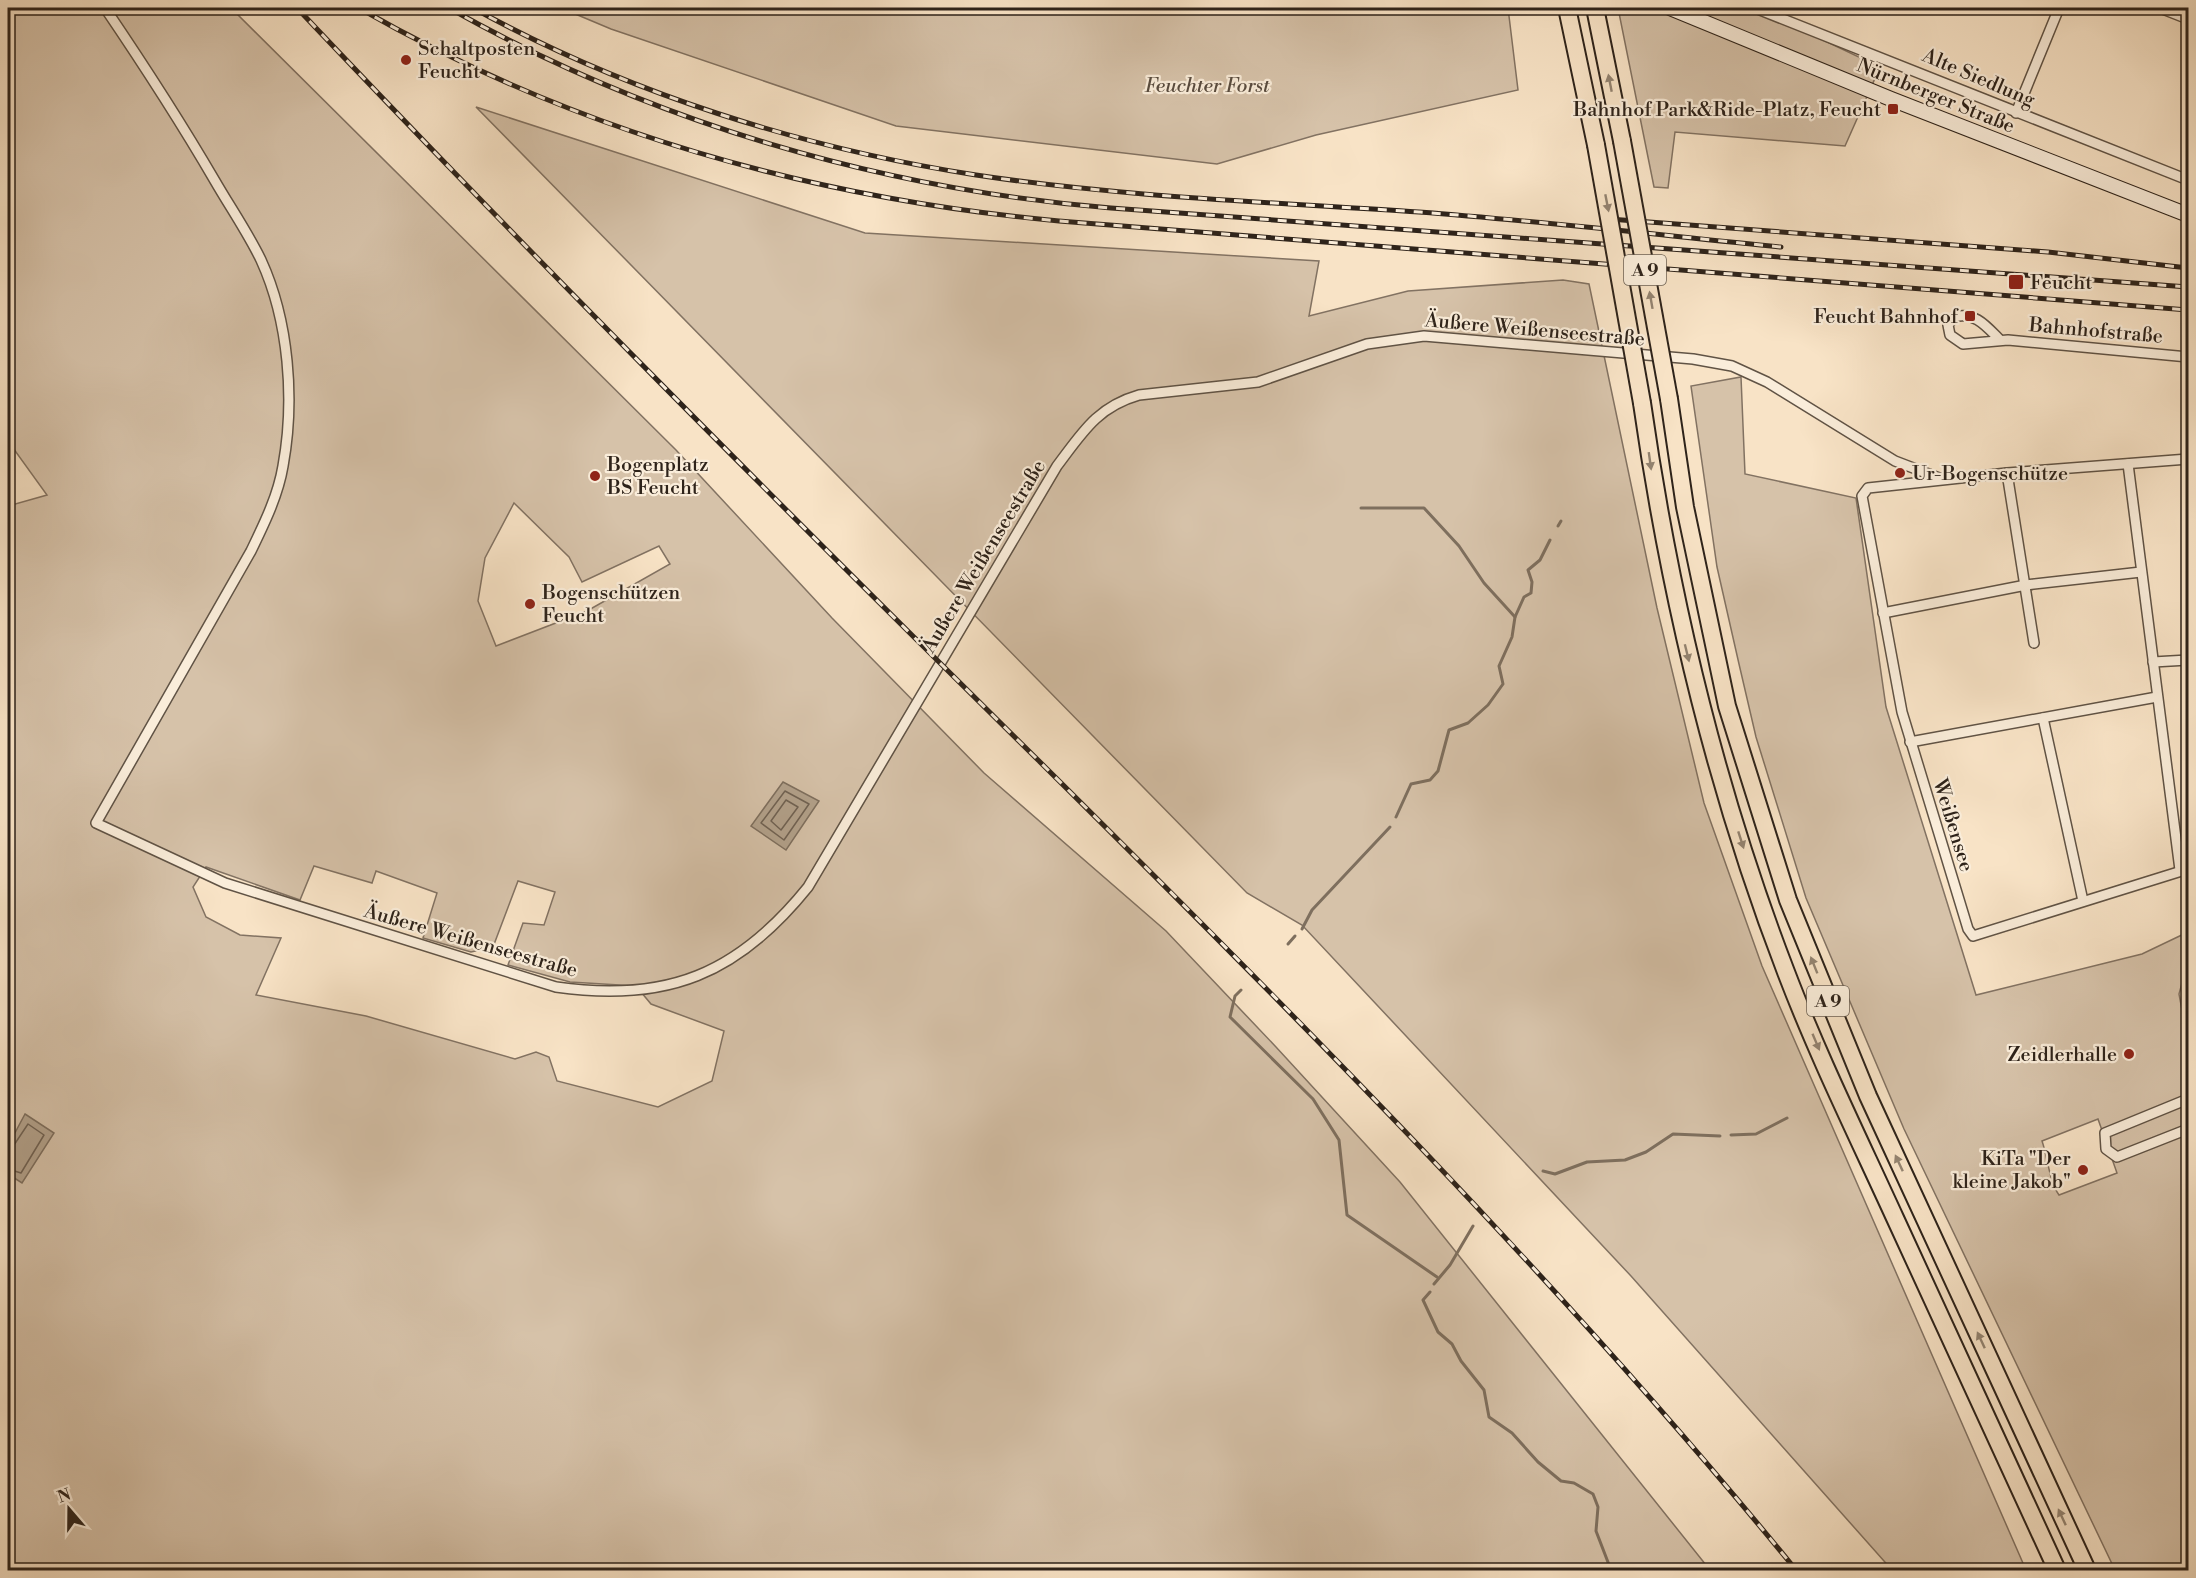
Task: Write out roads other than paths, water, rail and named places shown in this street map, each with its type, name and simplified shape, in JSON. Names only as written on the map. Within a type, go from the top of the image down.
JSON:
[{"type":"highway","name":"A 9","points":[[1596,9],[1669,399],[1687,519],[1727,706],[1788,900],[1869,1095],[2086,1570]]},
{"type":"highway","name":"A 9","points":[[1568,12],[1596,146],[1642,403],[1659,518],[1683,635],[1721,780],[1774,939],[1845,1109],[2057,1570]]},
{"type":"main road","name":"Nürnberger Straße","points":[[1670,8],[1899,102],[2188,215]]},
{"type":"street","name":"Äußere Weißenseestraße","points":[[105,8],[172,106],[261,260],[277,307],[286,353],[289,416],[283,467],[269,513],[251,551],[96,823],[225,883],[556,987],[627,993],[659,988],[691,978],[722,964],[757,942],[787,914],[808,887],[1057,466],[1094,418],[1122,400],[1139,395],[1258,382],[1366,344],[1387,340],[1436,337],[1693,359],[1732,366],[1767,382],[1895,461],[1942,479]]},
{"type":"street","name":"Alte Siedlung","points":[[1755,8],[1904,65],[2016,113],[2188,180]]},
{"type":"street","points":[[2016,113],[2059,8]]},
{"type":"street","points":[[2160,8],[2188,20]]},
{"type":"street","name":"Bahnhofstraße","points":[[2000,340],[1976,318],[1960,315],[1952,319],[1948,325],[1950,335],[1963,344],[2000,340],[2188,357]]},
{"type":"street","points":[[2157,697],[1910,742],[1862,496],[1868,488],[1942,479],[2188,459]]},
{"type":"street","points":[[2128,464],[2157,697],[2184,869]]},
{"type":"street","points":[[2007,472],[2034,643]]},
{"type":"street","points":[[1883,613],[2026,585],[2140,572]]},
{"type":"street","points":[[2153,662],[2188,660]]},
{"type":"street","points":[[2043,718],[2083,901]]},
{"type":"street","name":"Weißensee","points":[[1910,742],[1968,929],[1973,936],[2184,869]]},
{"type":"street","points":[[2188,1099],[2105,1133],[2106,1149],[2117,1157],[2188,1129]]},
{"type":"water","points":[[783,782],[819,801],[786,850],[751,826]]},
{"type":"water","points":[[25,1114],[54,1133],[22,1183],[8,1174],[8,1146]]},
{"type":"waterway","points":[[1361,508],[1424,508],[1459,546],[1484,583],[1515,617]]},
{"type":"waterway","points":[[1558,526],[1561,521]]},
{"type":"waterway","points":[[1396,817],[1411,784],[1430,780],[1438,771],[1449,730],[1468,723],[1488,705],[1503,684],[1499,666],[1512,637],[1515,617],[1524,597],[1531,593],[1532,582],[1528,570],[1540,560],[1550,540]]},
{"type":"waterway","points":[[1302,929],[1312,910],[1390,827]]},
{"type":"waterway","points":[[1288,944],[1295,936]]},
{"type":"waterway","points":[[1241,990],[1235,996],[1230,1017],[1313,1099],[1339,1140],[1347,1215],[1437,1277]]},
{"type":"waterway","points":[[1731,1135],[1756,1134],[1787,1118]]},
{"type":"waterway","points":[[1543,1171],[1555,1174],[1587,1162],[1625,1160],[1646,1152],[1673,1134],[1720,1136]]},
{"type":"waterway","points":[[1434,1284],[1450,1265],[1473,1226]]},
{"type":"waterway","points":[[1430,1292],[1423,1300],[1438,1332],[1452,1344],[1461,1361],[1484,1390],[1489,1417],[1512,1433],[1538,1462],[1561,1481],[1574,1483],[1593,1494],[1598,1507],[1596,1531],[1611,1570]]},
{"type":"railway","points":[[297,8],[664,387],[1234,956],[1428,1155],[1616,1359],[1796,1570]]},
{"type":"railway","points":[[359,8],[441,52],[525,90],[610,124],[697,152],[785,176],[875,195],[967,210],[1059,221],[2188,310]]},
{"type":"railway","points":[[449,8],[526,49],[605,85],[769,144],[939,185],[1025,199],[1111,208],[2188,287]]},
{"type":"railway","points":[[473,8],[592,66],[654,91],[781,133],[911,164],[1086,189],[1419,212],[1781,247]]},
{"type":"railway","points":[[1609,219],[2048,252],[2188,268]]},
{"type":"place","name":"Schaltposten Feucht","points":[[406,60]]},
{"type":"place","name":"Bahnhof Park&Ride-Platz, Feucht","points":[[1893,109]]},
{"type":"place","name":"Feucht","points":[[2016,282]]},
{"type":"place","name":"Feucht Bahnhof","points":[[1970,316]]},
{"type":"place","name":"Ur-Bogenschütze","points":[[1900,473]]},
{"type":"place","name":"Bogenplatz BS Feucht","points":[[595,476]]},
{"type":"place","name":"Bogenschützen Feucht","points":[[530,604]]},
{"type":"place","name":"Zeidlerhalle","points":[[2129,1054]]},
{"type":"place","name":"KiTa \"Der kleine Jakob\"","points":[[2083,1170]]},
{"type":"park label","name":"Feuchter Forst","points":[[1207,85]]}]
